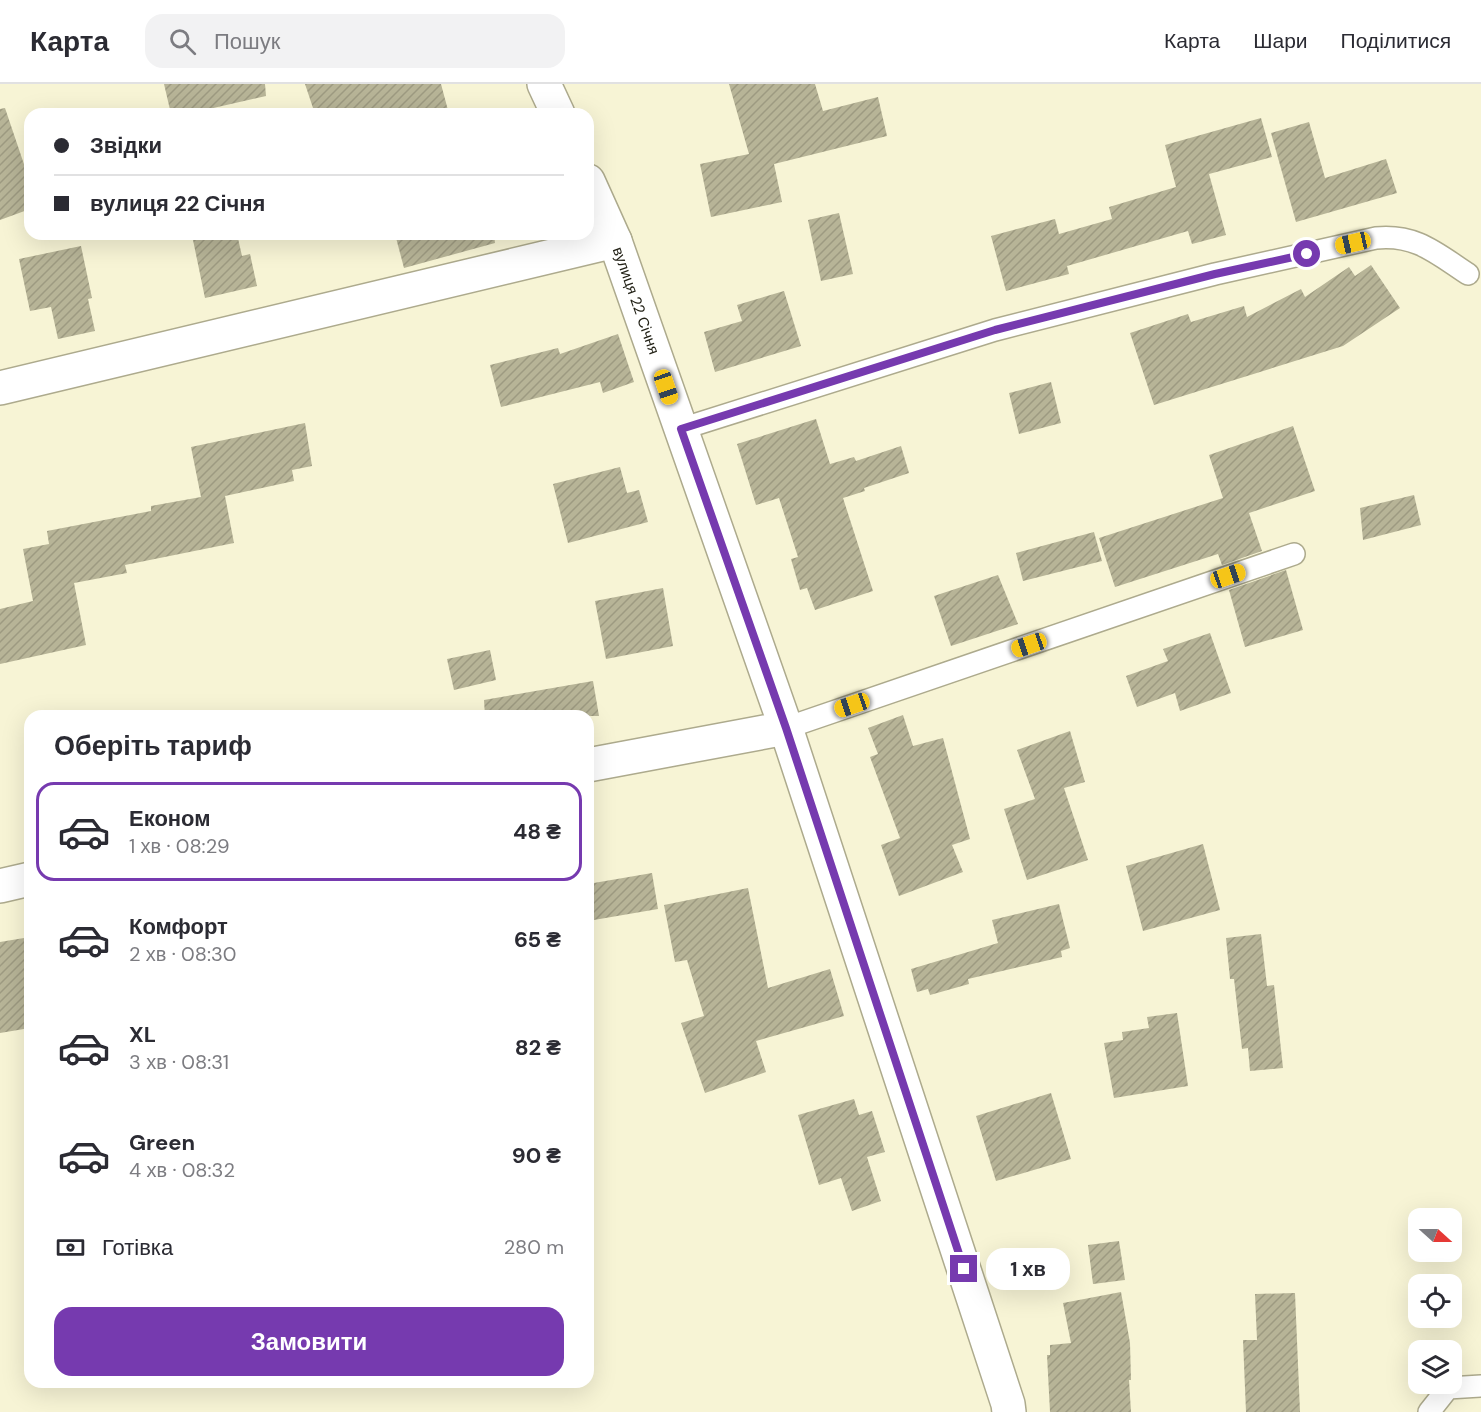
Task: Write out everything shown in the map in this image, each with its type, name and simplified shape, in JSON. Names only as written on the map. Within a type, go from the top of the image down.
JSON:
[{"type":"street","points":[[544,84],[555,108]]},
{"type":"street","name":"вулиця 22 Січня","points":[[594,194],[615,241],[786,728],[1009,1412]]},
{"type":"street","points":[[0,388],[615,241]]},
{"type":"street","points":[[594,764],[786,728]]},
{"type":"street","points":[[0,886],[24,880]]},
{"type":"lane","points":[[681,429],[995,330],[1215,274],[1376,238],[1393,236],[1410,239],[1468,274]]},
{"type":"lane","points":[[786,728],[1294,554]]},
{"type":"lane","points":[[1429,1412],[1448,1388],[1481,1386]]},
{"type":"building","points":[[164,84],[265,84],[266,96],[213,108],[170,108]]},
{"type":"building","points":[[305,84],[441,84],[447,108],[313,108]]},
{"type":"building","points":[[729,84],[815,84],[823,111],[878,97],[887,136],[774,164],[782,202],[711,217],[700,164],[749,154]]},
{"type":"building","points":[[5,108],[24,164],[24,211],[0,220],[0,109]]},
{"type":"building","points":[[1261,118],[1272,157],[1209,174],[1226,235],[1192,244],[1188,231],[1067,266],[1069,274],[1006,291],[991,236],[1055,219],[1059,234],[1112,219],[1109,207],[1176,187],[1165,145]]},
{"type":"building","points":[[1309,122],[1325,178],[1386,159],[1397,193],[1296,222],[1271,133]]},
{"type":"building","points":[[839,213],[853,274],[821,281],[808,220]]},
{"type":"building","points":[[193,240],[238,240],[242,256],[250,254],[257,286],[205,298]]},
{"type":"building","points":[[397,240],[495,240],[495,243],[404,268]]},
{"type":"building","points":[[81,246],[92,298],[88,299],[95,331],[58,339],[51,307],[30,311],[19,259]]},
{"type":"building","points":[[1371,265],[1400,308],[1343,346],[1154,405],[1130,333],[1188,314],[1191,322],[1244,306],[1247,317],[1301,289],[1305,297],[1349,267],[1355,276]]},
{"type":"building","points":[[784,291],[801,346],[715,372],[704,332],[742,321],[737,305]]},
{"type":"building","points":[[618,334],[634,382],[603,393],[600,382],[501,407],[490,365],[558,348],[560,354]]},
{"type":"building","points":[[1051,382],[1061,423],[1019,434],[1009,393]]},
{"type":"building","points":[[816,419],[830,464],[854,457],[856,461],[901,446],[909,473],[864,488],[865,491],[843,498],[873,591],[815,610],[807,588],[800,590],[791,559],[798,557],[779,498],[756,505],[737,444]]},
{"type":"building","points":[[305,423],[312,466],[292,470],[294,481],[225,496],[234,543],[125,565],[127,573],[74,583],[86,645],[0,664],[0,609],[33,601],[23,549],[49,544],[47,531],[151,511],[151,506],[201,497],[191,447]]},
{"type":"building","points":[[1293,426],[1315,491],[1249,513],[1262,551],[1222,565],[1218,554],[1115,587],[1099,538],[1223,498],[1209,455]]},
{"type":"building","points":[[620,467],[627,493],[639,490],[648,522],[568,543],[553,484]]},
{"type":"building","points":[[1414,495],[1421,525],[1363,540],[1360,508]]},
{"type":"building","points":[[1094,532],[1102,561],[1023,581],[1016,553]]},
{"type":"building","points":[[1286,570],[1303,630],[1245,647],[1229,590]]},
{"type":"building","points":[[998,575],[1018,624],[951,646],[934,596]]},
{"type":"building","points":[[663,588],[673,646],[606,659],[595,601]]},
{"type":"building","points":[[1210,633],[1231,693],[1180,711],[1175,693],[1137,707],[1126,676],[1168,661],[1163,649]]},
{"type":"building","points":[[490,650],[496,680],[454,690],[447,659]]},
{"type":"building","points":[[593,681],[599,716],[594,716],[594,710],[485,710],[484,700]]},
{"type":"building","points":[[903,715],[913,746],[943,738],[970,839],[952,845],[963,872],[899,896],[881,845],[900,838],[870,757],[878,754],[868,728]]},
{"type":"building","points":[[1070,731],[1085,782],[1064,788],[1088,860],[1027,880],[1004,809],[1035,799],[1017,750]]},
{"type":"building","points":[[1203,844],[1220,910],[1143,931],[1126,866]]},
{"type":"building","points":[[652,873],[658,909],[594,920],[594,883]]},
{"type":"building","points":[[748,888],[768,988],[830,969],[844,1016],[756,1041],[766,1072],[705,1093],[681,1023],[704,1016],[687,960],[675,962],[664,905]]},
{"type":"building","points":[[1059,904],[1070,948],[1061,951],[1062,957],[968,979],[969,984],[930,995],[928,989],[917,992],[911,969],[998,943],[992,920]]},
{"type":"building","points":[[1261,934],[1267,986],[1274,985],[1283,1068],[1250,1071],[1248,1048],[1242,1049],[1234,979],[1230,979],[1226,938]]},
{"type":"building","points":[[24,938],[24,1029],[0,1033],[0,942]]},
{"type":"building","points":[[1177,1013],[1188,1086],[1114,1098],[1104,1043],[1123,1040],[1122,1032],[1149,1028],[1147,1017]]},
{"type":"building","points":[[1051,1093],[1071,1159],[996,1181],[976,1116]]},
{"type":"building","points":[[854,1099],[859,1115],[872,1111],[885,1152],[867,1157],[881,1201],[852,1211],[841,1178],[819,1185],[798,1115]]},
{"type":"building","points":[[1119,1241],[1125,1280],[1093,1284],[1088,1245]]},
{"type":"building","points":[[1121,1292],[1130,1343],[1131,1412],[1050,1412],[1047,1355],[1050,1355],[1050,1345],[1071,1343],[1063,1303]]},
{"type":"building","points":[[1295,1293],[1300,1412],[1246,1412],[1243,1340],[1257,1340],[1255,1294]]},
{"type":"route","points":[[964,1269],[786,728],[681,429],[995,330],[1215,274],[1307,254]]}]
